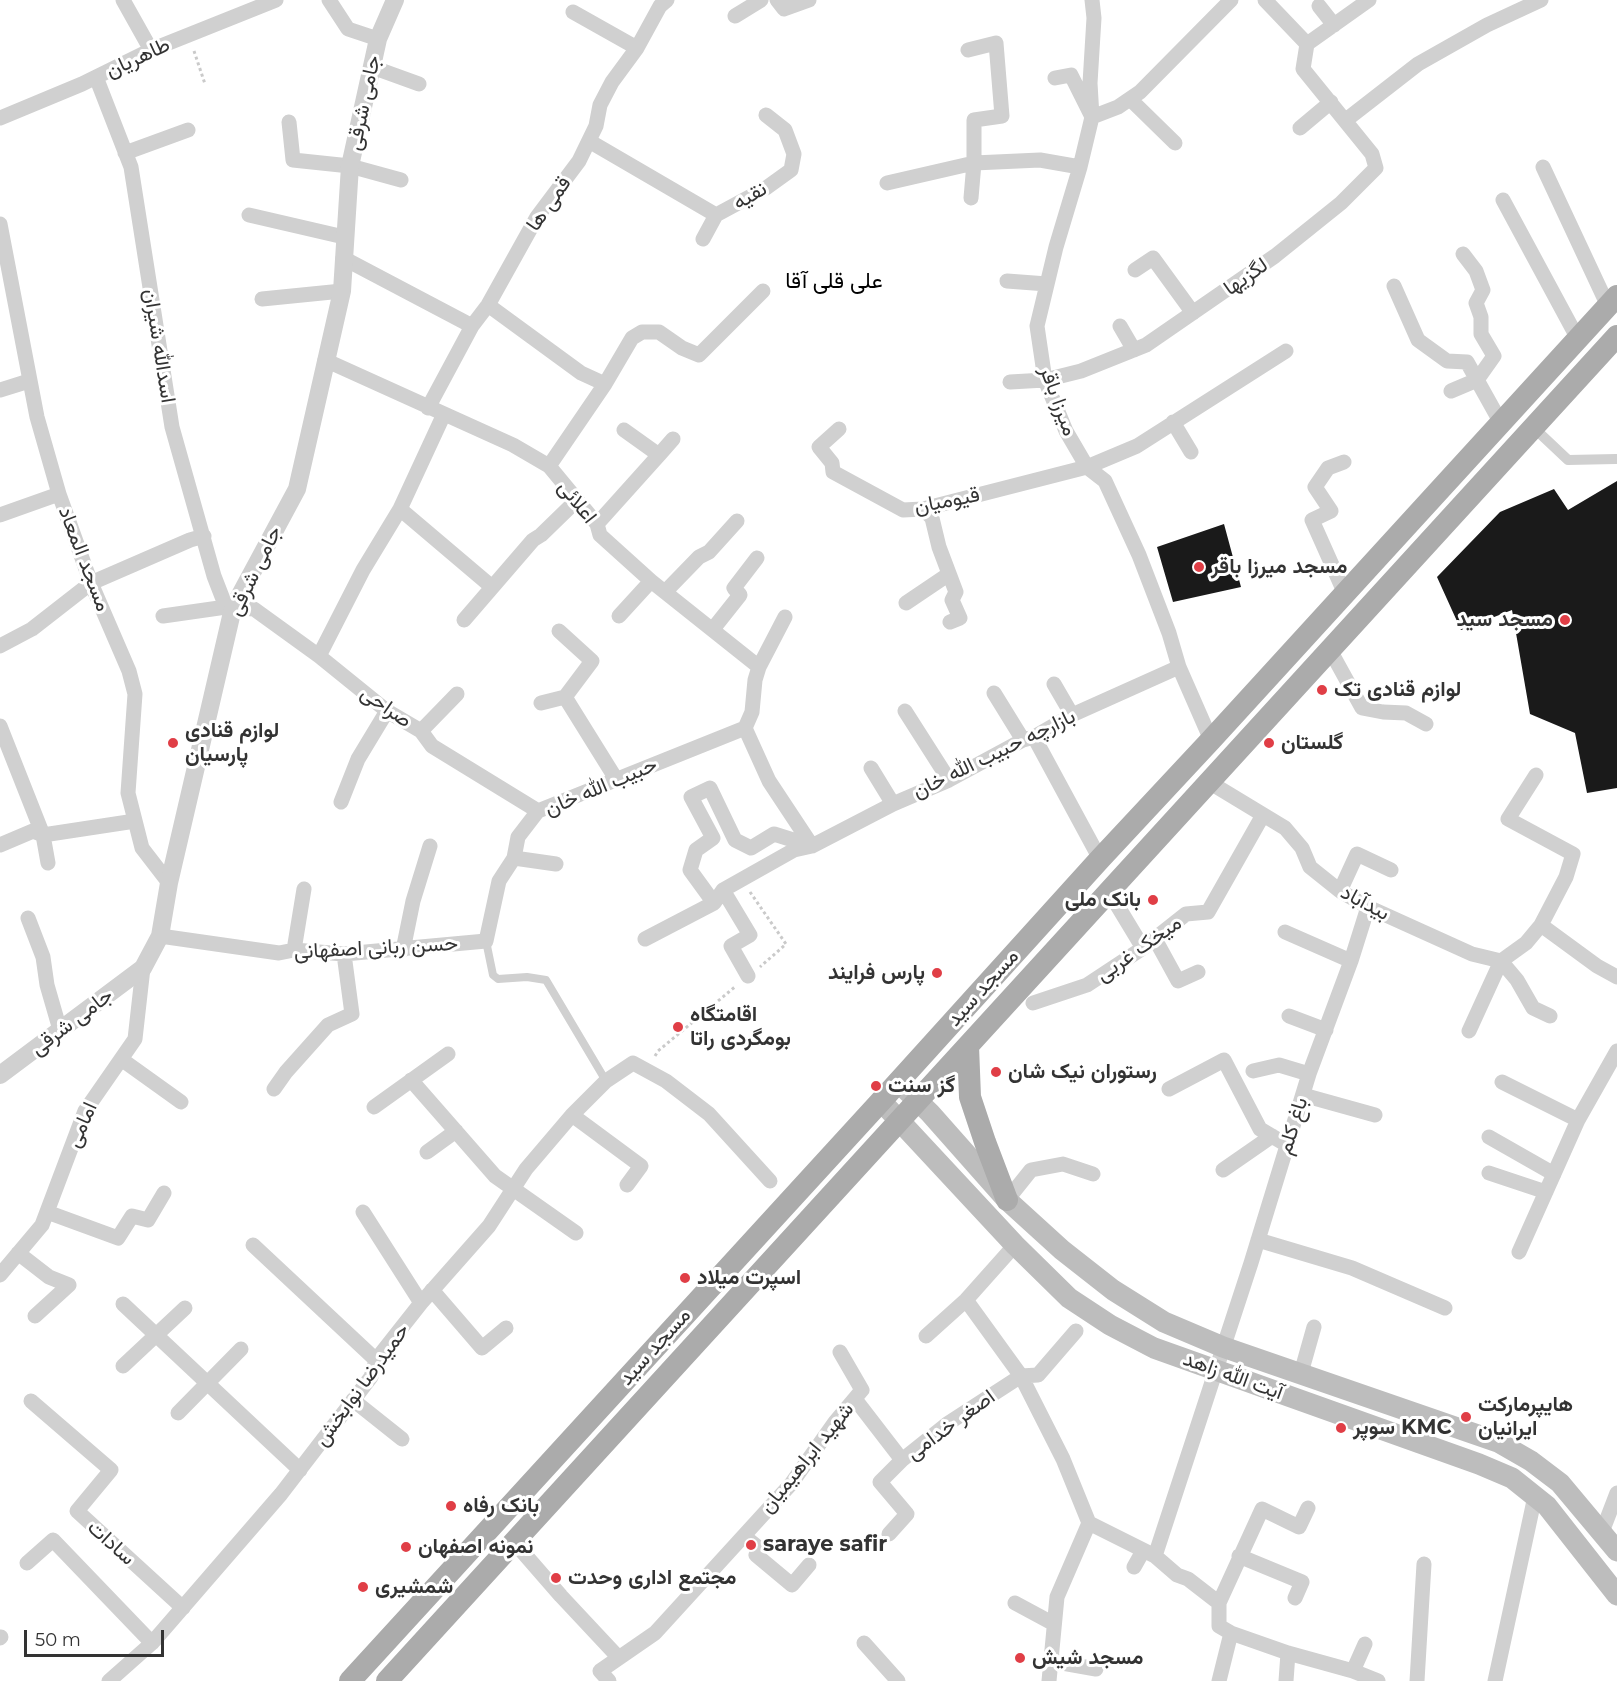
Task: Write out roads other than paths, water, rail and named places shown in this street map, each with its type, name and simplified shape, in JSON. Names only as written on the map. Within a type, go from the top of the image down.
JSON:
[{"type":"main road","name":"مسجد سید","points":[[350,1681],[1613,301]]},
{"type":"main road","name":"مسجد سید","points":[[387,1681],[1617,336]]},
{"type":"main road","points":[[968,1046],[970,1096],[1007,1200]]},
{"type":"main road","name":"آیت الله زاهد","points":[[898,1082],[1007,1200],[1062,1250],[1113,1290],[1164,1322],[1223,1347],[1498,1442],[1531,1461],[1560,1483],[1617,1551]]},
{"type":"main road","name":"آیت الله زاهد","points":[[881,1101],[1015,1245],[1069,1298],[1110,1325],[1154,1348],[1479,1464],[1512,1479],[1547,1506],[1617,1595]]},
{"type":"street","points":[[123,0],[151,50]]},
{"type":"street","name":"طاهریان","points":[[0,118],[96,77],[151,50],[276,0]]},
{"type":"street","points":[[329,0],[348,29],[378,39]]},
{"type":"street","name":"جامی شرقی","points":[[3,1068],[60,1030],[143,969],[159,936],[229,608],[297,489],[342,291],[350,166],[378,39],[395,0]]},
{"type":"street","points":[[735,16],[761,0]]},
{"type":"street","points":[[777,0],[784,9],[809,0]]},
{"type":"street","name":"میرزا باقر","points":[[1092,0],[1094,18],[1090,83],[1092,117],[1037,326],[1046,380],[1066,430],[1087,467],[1106,481],[1143,564],[1179,667],[1211,740]]},
{"type":"street","points":[[1055,78],[1071,75],[1092,117],[1118,107],[1140,92],[1231,0]]},
{"type":"street","points":[[1265,0],[1307,44],[1369,0]]},
{"type":"street","points":[[1346,120],[1418,63],[1487,25],[1541,0]]},
{"type":"street","name":"قمی ها","points":[[428,408],[472,326],[488,305],[537,217],[579,161],[596,126],[600,105],[612,82],[637,48],[660,2]]},
{"type":"street","points":[[1319,6],[1334,25]]},
{"type":"street","points":[[573,12],[637,48]]},
{"type":"street","points":[[968,50],[996,43],[1002,116],[974,120],[971,198]]},
{"type":"street","name":"لگزیها","points":[[1010,382],[1046,380],[1081,371],[1146,345],[1275,256],[1341,203],[1376,168],[1372,154],[1303,69],[1307,44]]},
{"type":"street","points":[[372,68],[419,84]]},
{"type":"street","name":"اسدالله شیران","points":[[96,77],[131,167],[172,427],[214,576],[229,608]]},
{"type":"street","points":[[1130,99],[1175,143]]},
{"type":"street","points":[[1300,128],[1331,102]]},
{"type":"street","name":"نقیه","points":[[589,141],[716,215],[766,188],[792,170],[794,154],[785,130],[766,116]]},
{"type":"street","points":[[289,122],[293,160],[350,166],[400,180]]},
{"type":"street","points":[[125,153],[188,130]]},
{"type":"street","points":[[887,183],[974,163],[1040,160],[1080,167]]},
{"type":"street","points":[[1543,167],[1613,301]]},
{"type":"street","points":[[1503,200],[1578,339]]},
{"type":"street","points":[[249,215],[344,237]]},
{"type":"street","points":[[703,239],[716,215]]},
{"type":"street","name":"مسجد المعاد","points":[[0,224],[29,381],[59,494],[91,583],[129,670],[135,694],[128,793],[135,821],[142,848],[169,884]]},
{"type":"street","points":[[1450,391],[1477,380],[1494,356],[1481,334],[1481,317],[1476,303],[1483,290],[1476,271],[1463,254]]},
{"type":"street","points":[[343,258],[472,326]]},
{"type":"street","points":[[1135,270],[1153,258],[1193,313]]},
{"type":"street","points":[[1007,281],[1047,284]]},
{"type":"street","points":[[1394,286],[1418,340],[1447,361],[1467,362],[1501,423]]},
{"type":"street","points":[[262,299],[342,291]]},
{"type":"street","points":[[549,465],[605,384],[632,338],[642,332],[659,332],[682,348],[699,356],[763,291]]},
{"type":"street","points":[[488,305],[580,373],[605,384]]},
{"type":"street","points":[[1120,326],[1134,350]]},
{"type":"street","name":"قیومیان","points":[[839,429],[819,447],[832,463],[832,472],[903,510],[923,509],[1087,467],[1137,446],[1286,351]]},
{"type":"street","name":"اعلائی","points":[[325,360],[513,445],[549,465],[597,524],[600,535],[651,581],[759,667]]},
{"type":"street","points":[[0,390],[29,381]]},
{"type":"street","points":[[319,656],[363,570],[400,509],[444,414]]},
{"type":"street","points":[[1173,422],[1191,452]]},
{"type":"street","points":[[1533,428],[1568,460],[1617,459]]},
{"type":"street","points":[[624,430],[659,455]]},
{"type":"street","points":[[597,524],[673,438]]},
{"type":"street","points":[[1344,462],[1328,468],[1315,487],[1331,511],[1312,520],[1345,594]]},
{"type":"street","points":[[0,515],[59,494]]},
{"type":"street","points":[[464,620],[533,540],[576,501]]},
{"type":"street","points":[[400,509],[492,587]]},
{"type":"street","points":[[923,509],[932,518],[939,547],[956,592],[952,600],[960,618],[950,622]]},
{"type":"street","points":[[665,592],[699,558],[709,552],[737,521]]},
{"type":"street","points":[[0,646],[32,629],[91,583],[204,536]]},
{"type":"street","points":[[713,629],[740,595],[734,588],[757,558]]},
{"type":"street","points":[[906,603],[950,574]]},
{"type":"street","points":[[619,616],[651,581]]},
{"type":"street","points":[[163,616],[229,608]]},
{"type":"street","name":"صراحی","points":[[229,608],[254,609],[319,656],[387,711],[421,731],[432,746],[538,811]]},
{"type":"street","points":[[785,617],[759,667],[755,680],[752,712],[745,728],[769,782],[812,846]]},
{"type":"street","points":[[541,704],[565,697],[592,661],[559,631]]},
{"type":"street","points":[[1330,650],[1362,708],[1406,713],[1426,724]]},
{"type":"street","name":"بازارچه حبیب الله خان","points":[[645,939],[794,850],[812,846],[893,804],[949,780],[1072,715],[1179,667]]},
{"type":"street","points":[[1054,684],[1072,715]]},
{"type":"street","points":[[994,693],[1028,739],[1100,859]]},
{"type":"street","points":[[421,731],[457,694]]},
{"type":"street","points":[[565,697],[616,779]]},
{"type":"street","points":[[342,802],[358,759],[387,711]]},
{"type":"street","points":[[905,711],[949,780]]},
{"type":"street","points":[[0,726],[5,755],[43,835],[48,863]]},
{"type":"street","name":"حبیب الله خان","points":[[486,941],[499,880],[514,858],[518,837],[538,811],[745,728]]},
{"type":"street","points":[[871,768],[893,804]]},
{"type":"street","points":[[1469,1031],[1501,961],[1526,943],[1540,925],[1566,877],[1573,854],[1508,819],[1536,775]]},
{"type":"street","name":"بیدآباد","points":[[1209,782],[1285,828],[1302,848],[1310,867],[1340,891],[1368,907],[1472,954],[1501,961]]},
{"type":"street","points":[[748,976],[731,946],[750,935],[718,897],[690,870],[696,850],[713,838],[691,797],[710,788],[735,840],[751,848],[774,834],[812,846]]},
{"type":"street","name":"میخک غربی","points":[[1033,1002],[1087,985],[1149,943],[1186,914],[1208,912],[1263,815]]},
{"type":"street","points":[[0,844],[33,831],[43,835],[135,821]]},
{"type":"street","points":[[403,950],[413,901],[430,846]]},
{"type":"street","points":[[1340,891],[1357,854],[1391,870]]},
{"type":"street","points":[[514,858],[556,864]]},
{"type":"street","points":[[294,950],[304,889]]},
{"type":"street","points":[[1117,905],[1178,981],[1197,972]]},
{"type":"street","name":"باغ کلم","points":[[1216,1370],[1309,1074],[1351,961],[1368,907]]},
{"type":"street","points":[[28,918],[43,957],[47,984],[60,1030]]},
{"type":"street","points":[[1540,925],[1597,966],[1617,977]]},
{"type":"street","points":[[1285,932],[1351,961]]},
{"type":"street","name":"حسن ربانی اصفهانی","points":[[159,936],[279,953],[294,950],[344,954],[486,941]]},
{"type":"street","points":[[274,1089],[286,1071],[328,1025],[352,1014],[344,954]]},
{"type":"street","points":[[1501,961],[1533,1008],[1550,1016]]},
{"type":"street","name":"امامی","points":[[0,1275],[42,1225],[85,1111],[135,1039],[143,969]]},
{"type":"street","points":[[1289,1016],[1326,1030]]},
{"type":"street","points":[[1520,1252],[1578,1120],[1617,1051]]},
{"type":"street","points":[[374,1107],[448,1054]]},
{"type":"street","points":[[121,1059],[181,1102]]},
{"type":"street","points":[[1169,1089],[1224,1060],[1260,1129],[1287,1145]]},
{"type":"street","name":"حمیدرضا نوابخش","points":[[108,1681],[152,1643],[300,1470],[371,1377],[376,1360],[421,1303],[489,1226],[526,1169],[572,1115],[606,1081],[633,1063],[666,1081],[709,1114],[770,1181]]},
{"type":"street","points":[[1253,1071],[1279,1065],[1309,1074]]},
{"type":"street","points":[[411,1080],[495,1176],[576,1233]]},
{"type":"street","points":[[1502,1082],[1578,1120]]},
{"type":"street","points":[[1303,1095],[1375,1115]]},
{"type":"street","points":[[572,1115],[641,1166],[627,1185]]},
{"type":"street","points":[[427,1152],[456,1131]]},
{"type":"street","points":[[1222,1170],[1272,1136]]},
{"type":"street","points":[[1489,1137],[1554,1174]]},
{"type":"street","points":[[1007,1200],[1031,1170],[1063,1164],[1093,1174]]},
{"type":"street","points":[[1489,1173],[1546,1192]]},
{"type":"street","points":[[47,1212],[118,1238],[132,1216],[148,1220],[164,1193]]},
{"type":"street","points":[[363,1212],[421,1303]]},
{"type":"street","points":[[1258,1240],[1352,1268],[1444,1308]]},
{"type":"street","points":[[253,1245],[376,1360]]},
{"type":"street","points":[[926,1336],[966,1300],[1015,1245]]},
{"type":"street","points":[[18,1253],[49,1277],[69,1285],[34,1316]]},
{"type":"street","points":[[432,1290],[483,1348],[506,1328]]},
{"type":"street","points":[[966,1300],[1021,1376],[1063,1459],[1089,1523],[1149,1554],[1177,1575],[1188,1579],[1219,1603]]},
{"type":"street","points":[[123,1304],[300,1470]]},
{"type":"street","points":[[123,1366],[185,1308]]},
{"type":"street","points":[[1300,1373],[1314,1327]]},
{"type":"street","name":"اصغر خدامی","points":[[889,1534],[907,1514],[880,1482],[902,1460],[947,1424],[1021,1376],[1038,1375],[1076,1331]]},
{"type":"street","points":[[178,1413],[241,1349]]},
{"type":"street","name":"شهید ابراهیمیان","points":[[609,1681],[600,1671],[655,1634],[791,1484],[835,1422],[862,1390],[840,1352]]},
{"type":"street","points":[[1134,1567],[1149,1554],[1216,1370]]},
{"type":"street","points":[[855,1399],[902,1460]]},
{"type":"street","points":[[353,1400],[402,1439]]},
{"type":"street","name":"سادات","points":[[31,1401],[111,1470],[77,1511],[183,1608]]},
{"type":"street","points":[[1602,1532],[1617,1493]]},
{"type":"street","points":[[1495,1681],[1536,1496]]},
{"type":"street","points":[[1308,1508],[1299,1527],[1262,1509],[1219,1603],[1219,1626],[1231,1633],[1288,1653],[1353,1671],[1378,1681]]},
{"type":"street","points":[[1049,1681],[1057,1597],[1089,1523]]},
{"type":"street","points":[[744,1536],[759,1548],[756,1555],[792,1585],[809,1565]]},
{"type":"street","points":[[27,1563],[53,1540],[152,1643]]},
{"type":"street","points":[[514,1542],[619,1658]]},
{"type":"street","points":[[1239,1556],[1302,1582],[1295,1598]]},
{"type":"street","points":[[1417,1681],[1424,1564]]},
{"type":"street","points":[[1015,1603],[1054,1624]]},
{"type":"street","points":[[1220,1681],[1231,1633]]},
{"type":"street","points":[[864,1643],[898,1681]]},
{"type":"street","points":[[1353,1671],[1365,1644]]},
{"type":"street","points":[[1286,1681],[1288,1653]]},
{"type":"street","points":[[1051,1661],[1096,1669]]},
{"type":"lane","points":[[486,941],[493,975],[498,979],[527,977],[546,980],[606,1081]]},
{"type":"place","name":"مسجد میرزا باقر","points":[[1199,567]]},
{"type":"place","name":"مسجد سید","points":[[1565,620]]},
{"type":"place","name":"لوازم قنادی تک","points":[[1322,690]]},
{"type":"place","name":"لوازم قنادی پارسیان","points":[[173,743]]},
{"type":"place","name":"گلستان","points":[[1269,743]]},
{"type":"place","name":"بانک ملی","points":[[1153,900]]},
{"type":"place","name":"پارس فرایند","points":[[937,973]]},
{"type":"place","name":"اقامتگاه بومگردی راتا","points":[[678,1027]]},
{"type":"place","name":"رستوران نیک شان","points":[[996,1072]]},
{"type":"place","name":"گز سنت","points":[[876,1086]]},
{"type":"place","name":"اسپرت میلاد","points":[[685,1278]]},
{"type":"place","name":"هایپرمارکت ایرانیان","points":[[1466,1417]]},
{"type":"place","name":"سوپر KMC","points":[[1341,1428]]},
{"type":"place","name":"بانک رفاه","points":[[451,1506]]},
{"type":"place","name":"saraye safir","points":[[751,1545]]},
{"type":"place","name":"نمونه اصفهان","points":[[406,1547]]},
{"type":"place","name":"مجتمع اداری وحدت","points":[[556,1578]]},
{"type":"place","name":"شمشیری","points":[[363,1587]]},
{"type":"place","name":"مسجد شیش","points":[[1020,1658]]},
{"type":"district","name":"علی قلی آقا","points":[[834,282]]}]
